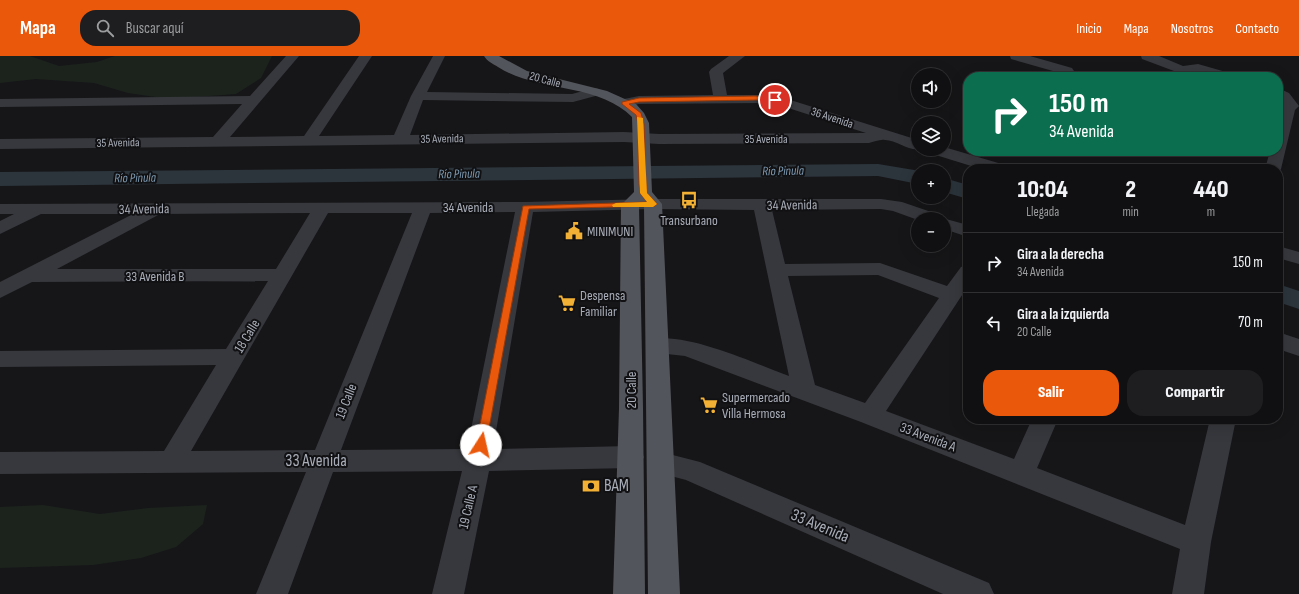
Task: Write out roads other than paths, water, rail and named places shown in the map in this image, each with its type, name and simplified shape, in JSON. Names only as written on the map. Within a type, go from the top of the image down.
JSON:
[{"type":"main road","name":"20 Calle","points":[[490,56],[522,74],[594,92],[624,103],[638,115],[642,138],[642,196],[631,408],[629,594]]},
{"type":"main road","name":"20 Calle","points":[[642,196],[657,346],[664,594]]},
{"type":"main road","points":[[631,408],[644,457],[650,461],[661,463]]},
{"type":"street","points":[[217,142],[293,56]]},
{"type":"street","points":[[308,141],[366,56]]},
{"type":"street","points":[[400,140],[418,96],[439,56]]},
{"type":"street","points":[[730,103],[716,72],[726,63],[739,56]]},
{"type":"street","points":[[1016,56],[1067,72]]},
{"type":"street","points":[[1146,56],[1178,69],[1198,68],[1211,72]]},
{"type":"street","points":[[418,96],[573,98],[594,92]]},
{"type":"street","points":[[1283,95],[1295,107]]},
{"type":"street","name":"36 Avenida","points":[[624,103],[639,100],[730,103],[756,98],[775,100],[911,143]]},
{"type":"street","points":[[0,103],[254,100]]},
{"type":"street","points":[[1283,129],[1288,108],[1295,107]]},
{"type":"street","name":"35 Avenida","points":[[0,144],[642,138],[795,124],[869,138],[884,135]]},
{"type":"street","points":[[951,152],[963,154]]},
{"type":"street","points":[[968,156],[988,164]]},
{"type":"street","name":"34 Avenida","points":[[0,209],[525,207],[642,196],[762,205],[881,204],[896,206],[913,212]]},
{"type":"street","points":[[762,205],[804,391]]},
{"type":"street","name":"19 Calle A","points":[[448,594],[478,460],[525,207]]},
{"type":"street","name":"18 Calle","points":[[171,462],[235,357],[322,208]]},
{"type":"street","name":"19 Calle","points":[[272,594],[422,208]]},
{"type":"street","points":[[0,228],[40,209]]},
{"type":"street","points":[[0,291],[157,209]]},
{"type":"street","points":[[951,225],[963,229]]},
{"type":"street","points":[[1283,253],[1299,258]]},
{"type":"street","points":[[776,270],[880,269],[950,295]]},
{"type":"street","name":"33 Avenida B","points":[[28,276],[283,275]]},
{"type":"street","points":[[870,415],[963,278]]},
{"type":"street","points":[[1283,342],[1299,348]]},
{"type":"street","name":"33 Avenida A","points":[[657,346],[687,348],[870,415],[1196,542]]},
{"type":"street","points":[[0,359],[235,357]]},
{"type":"street","points":[[1021,473],[1043,424]]},
{"type":"street","points":[[1188,594],[1196,542],[1222,424]]},
{"type":"street","name":"33 Avenida","points":[[0,463],[478,460],[631,457]]},
{"type":"street","name":"33 Avenida","points":[[661,463],[691,470],[978,594]]},
{"type":"waterway","name":"Río Pinula","points":[[0,179],[878,170],[911,176]]},
{"type":"waterway","name":"Río Pinula","points":[[951,187],[963,191]]},
{"type":"waterway","name":"Río Pinula","points":[[1283,295],[1299,300]]},
{"type":"place","name":"Transurbano","points":[[689,200]]},
{"type":"place","name":"MINIMUNI","points":[[574,231]]},
{"type":"place","name":"Despensa Familiar","points":[[567,303]]},
{"type":"place","name":"Supermercado Villa Hermosa","points":[[709,405]]},
{"type":"place","name":"BAM","points":[[591,486]]}]
